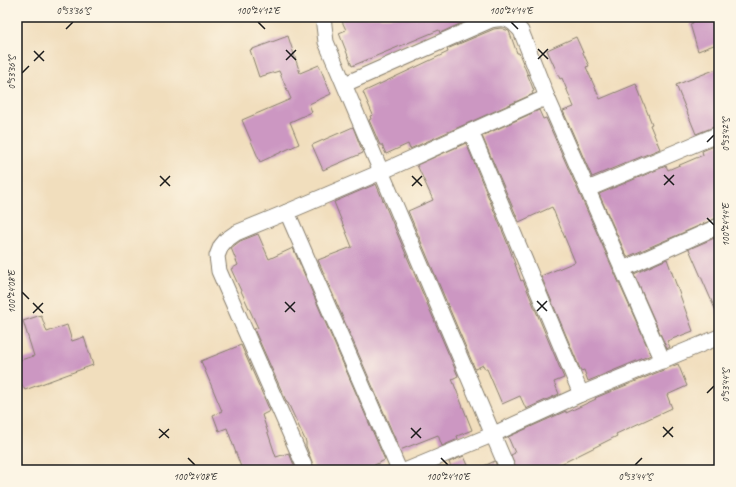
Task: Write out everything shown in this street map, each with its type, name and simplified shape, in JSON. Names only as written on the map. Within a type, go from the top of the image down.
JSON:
[{"type":"street","points":[[323,17],[326,42],[494,434],[508,470]]},
{"type":"street","points":[[345,84],[491,20],[500,18],[514,23],[521,31],[548,97],[663,361]]},
{"type":"street","points":[[306,470],[219,271],[217,256],[220,246],[236,233],[381,172],[548,97]]},
{"type":"street","points":[[471,132],[581,394]]},
{"type":"street","points":[[588,189],[719,134]]},
{"type":"street","points":[[287,212],[399,470]]},
{"type":"street","points":[[623,269],[719,226]]},
{"type":"street","points":[[407,470],[494,434],[581,394],[719,337]]},
{"type":"building","points":[[340,17],[475,17],[440,33],[439,30],[352,66],[339,33],[346,30]]},
{"type":"building","points":[[691,17],[713,17],[719,36],[719,43],[698,51],[690,24],[693,23]]},
{"type":"building","points":[[501,28],[509,31],[534,91],[532,92],[533,94],[410,149],[408,144],[386,154],[382,145],[380,145],[369,120],[371,119],[370,116],[373,115],[363,92],[448,52],[447,49],[494,29]]},
{"type":"building","points":[[288,36],[300,73],[319,65],[331,94],[309,104],[312,112],[290,122],[299,144],[260,162],[242,120],[291,99],[279,71],[259,77],[250,50]]},
{"type":"building","points":[[576,37],[589,66],[586,67],[600,99],[636,84],[660,149],[592,177],[563,111],[574,107],[562,78],[560,79],[547,50]]},
{"type":"building","points":[[719,68],[719,125],[696,134],[676,85]]},
{"type":"building","points":[[539,110],[543,119],[546,118],[651,355],[588,381],[584,370],[581,371],[541,276],[575,262],[552,207],[519,222],[482,136]]},
{"type":"building","points":[[353,127],[363,153],[323,170],[312,145]]},
{"type":"building","points":[[466,143],[509,247],[521,281],[523,280],[564,378],[554,382],[559,394],[526,409],[520,396],[502,404],[487,369],[485,369],[483,365],[475,369],[408,211],[433,200],[417,165]]},
{"type":"building","points":[[719,144],[719,217],[627,257],[599,194],[666,166],[668,170],[703,155],[702,151]]},
{"type":"building","points":[[376,184],[458,376],[452,379],[472,430],[457,436],[458,439],[442,446],[438,435],[400,450],[318,260],[352,247],[334,202]]},
{"type":"building","points":[[258,234],[269,259],[293,248],[385,460],[364,470],[315,470],[306,446],[306,442],[254,329],[258,328],[231,269],[238,265],[231,248],[240,241]]},
{"type":"building","points":[[719,236],[719,318],[689,249]]},
{"type":"building","points":[[667,259],[693,331],[667,341],[670,347],[667,349],[634,274]]},
{"type":"building","points":[[41,315],[47,332],[67,325],[72,341],[84,337],[93,365],[25,390],[17,377],[17,361],[34,356],[23,321]]},
{"type":"building","points":[[241,345],[270,411],[262,415],[276,457],[289,453],[296,470],[242,470],[227,428],[219,431],[213,415],[222,411],[201,361]]},
{"type":"building","points":[[678,364],[687,386],[667,395],[672,408],[616,434],[617,436],[549,470],[517,470],[511,455],[515,453],[508,437],[566,411],[566,413],[596,399],[595,398]]},
{"type":"building","points":[[464,456],[470,470],[452,470],[449,462]]},
{"type":"building","points":[[495,461],[498,470],[475,470]]}]
